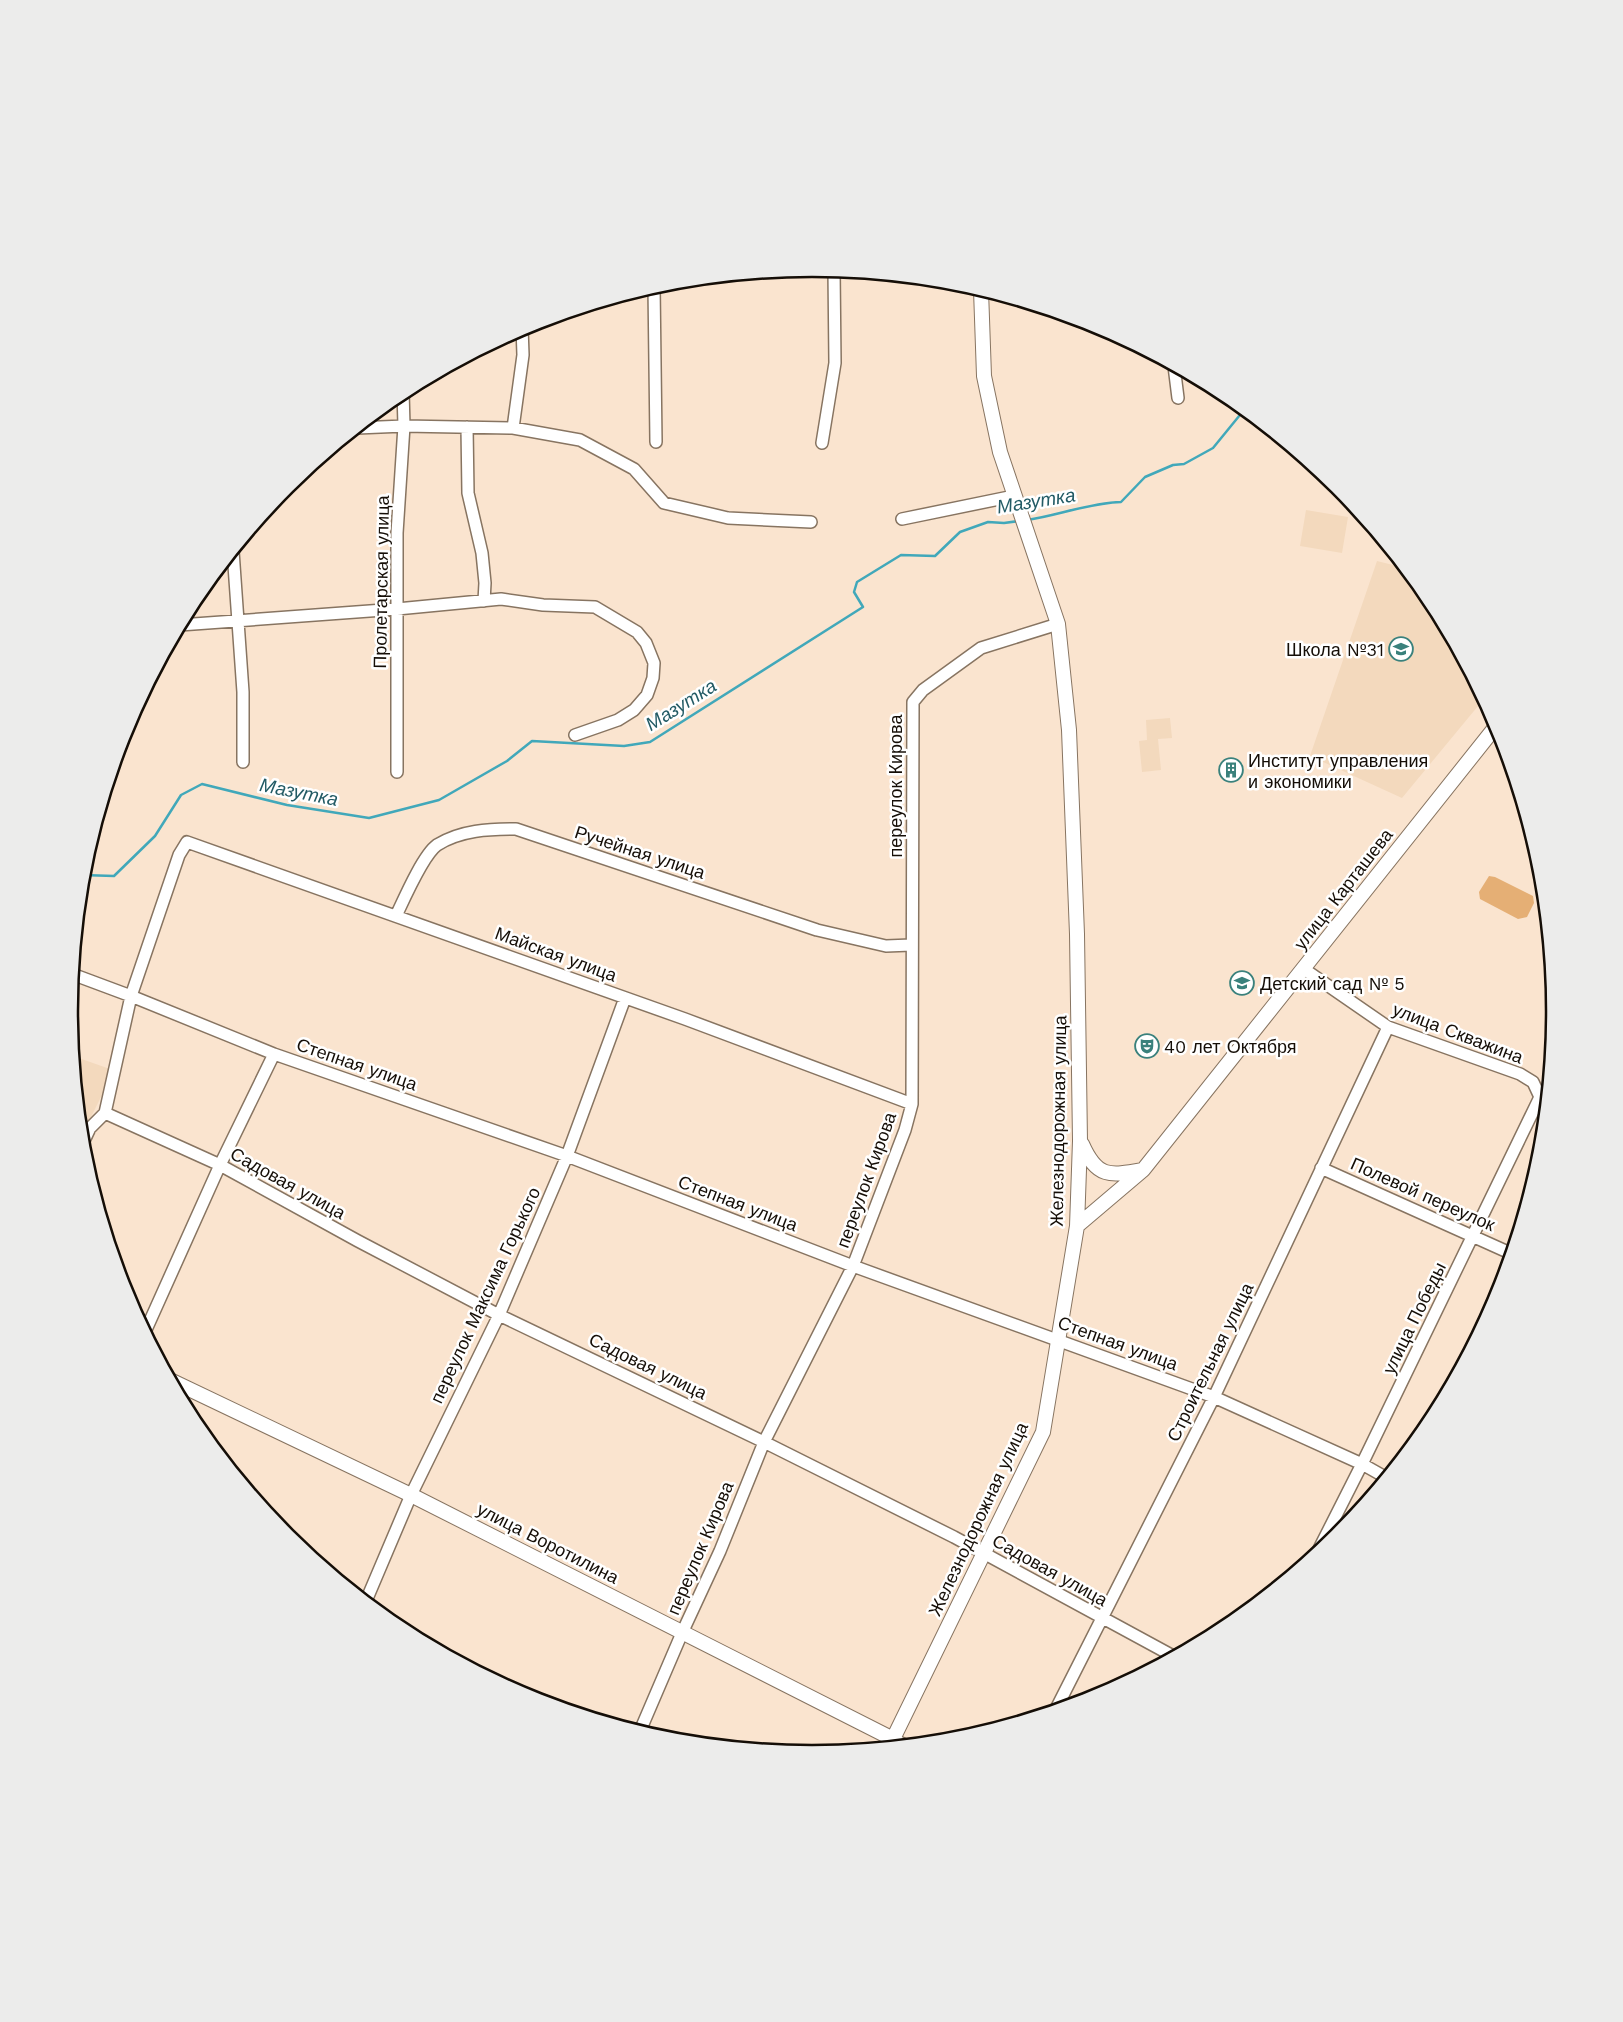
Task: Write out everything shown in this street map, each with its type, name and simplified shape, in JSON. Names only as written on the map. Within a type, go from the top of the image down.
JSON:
[{"type":"street","points":[[822,443],[835,363],[834,278]]},
{"type":"street","points":[[654,294],[656,442]]},
{"type":"street","name":"Железнодорожная улица","points":[[897,1740],[983,1553],[1043,1432],[1077,1226],[1080,1141],[1077,934],[1069,740],[1058,624],[1000,452],[984,376],[981,297]]},
{"type":"street","points":[[513,428],[523,355],[522,337]]},
{"type":"street","points":[[1175,373],[1178,398]]},
{"type":"street","name":"Пролетарская улица","points":[[397,772],[397,533],[404,426],[403,402]]},
{"type":"street","points":[[367,428],[404,426],[513,428],[580,440],[634,469],[664,503],[728,518],[811,522]]},
{"type":"street","points":[[467,427],[468,493],[482,553],[485,583],[484,601]]},
{"type":"street","points":[[902,519],[1014,496]]},
{"type":"street","points":[[233,559],[243,692],[243,762]]},
{"type":"street","points":[[188,624],[397,609],[501,599],[543,605],[595,606],[637,632],[646,643],[654,663],[653,678],[647,695],[634,710],[618,720],[575,735]]},
{"type":"street","name":"переулок Кирова","points":[[643,1725],[682,1632],[720,1551],[764,1442],[853,1266],[905,1130],[912,1104],[913,702],[923,690],[981,648],[1058,624]]},
{"type":"street","name":"улица Карташева","points":[[1077,1226],[1143,1170],[1491,733]]},
{"type":"street","name":"Ручейная улица","points":[[396,916],[416,874],[436,846],[461,835],[486,829],[516,829],[817,930],[886,946],[911,945]]},
{"type":"street","name":"Майская улица","points":[[131,996],[179,855],[187,842],[625,998],[912,1104]]},
{"type":"street","name":"улица Скважина","points":[[1304,969],[1388,1027],[1520,1074],[1533,1082],[1540,1094]]},
{"type":"street","name":"Степная улица","points":[[79,977],[274,1054],[567,1156],[853,1266],[1214,1397],[1381,1474]]},
{"type":"street","points":[[88,1132],[105,1113],[131,996]]},
{"type":"street","name":"переулок Максима Горького","points":[[368,1595],[411,1495],[499,1315],[567,1156],[625,998]]},
{"type":"street","name":"Строительная улица","points":[[1060,1701],[1214,1397],[1388,1027]]},
{"type":"street","points":[[148,1325],[220,1165],[274,1054]]},
{"type":"street","name":"улица Победы","points":[[1326,1535],[1539,1106]]},
{"type":"street","name":"Садовая улица","points":[[105,1113],[220,1165],[358,1241],[499,1315],[764,1442],[983,1553],[1167,1653]]},
{"type":"street","points":[[1080,1141],[1094,1166],[1107,1174],[1122,1174],[1143,1170]]},
{"type":"street","name":"Полевой переулок","points":[[1321,1168],[1506,1251]]},
{"type":"street","name":"улица Воротилина","points":[[180,1385],[411,1495],[891,1740]]},
{"type":"shaded area","points":[[1306,510],[1348,517],[1342,553],[1300,546]]},
{"type":"shaded area","name":"Школа №31","points":[[1377,561],[1395,566],[1422,603],[1447,644],[1479,705],[1402,798],[1310,756]]},
{"type":"shaded area","points":[[1170,718],[1172,738],[1158,739],[1161,770],[1142,772],[1139,741],[1147,740],[1146,720]]},
{"type":"shaded area","points":[[1489,876],[1495,877],[1533,896],[1534,903],[1527,917],[1518,919],[1480,899],[1479,892]]},
{"type":"shaded area","points":[[79,1058],[110,1069],[111,1077],[87,1125]]},
{"type":"waterway","name":"Мазутка","points":[[1027,520],[1097,505],[1121,502],[1145,477],[1173,465],[1184,464],[1213,448],[1239,416]]},
{"type":"waterway","name":"Мазутка","points":[[91,875],[114,876],[155,836],[181,795],[202,784],[287,805],[369,818],[439,800],[507,761],[532,741],[624,746],[650,742],[863,607],[854,592],[857,582],[901,555],[935,556],[960,532],[988,522],[1004,523],[1019,521]]},
{"type":"place","name":"Школа №31","points":[[1401,649]]},
{"type":"place","name":"Институт управления и экономики","points":[[1231,770]]},
{"type":"place","name":"Детский сад № 5","points":[[1242,983]]},
{"type":"place","name":"40 лет Октября","points":[[1147,1046]]}]
